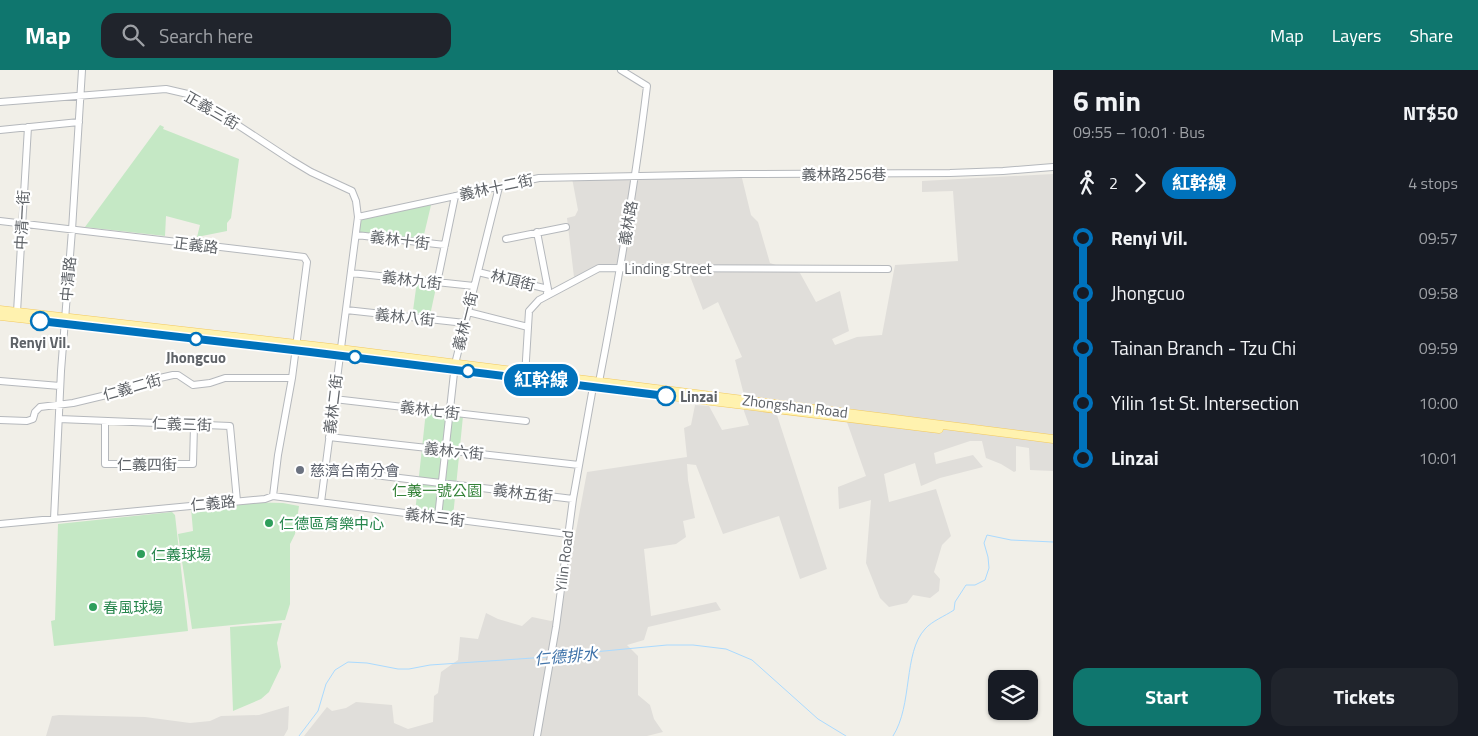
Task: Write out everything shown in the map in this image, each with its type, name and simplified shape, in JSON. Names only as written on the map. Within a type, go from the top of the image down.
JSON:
[{"type":"main road","name":"Zhongshan Road","points":[[0,310],[65,321]]},
{"type":"main road","name":"Zhongshan Road","points":[[0,316],[65,321],[340,352],[1053,444]]},
{"type":"main road","name":"Zhongshan Road","points":[[596,385],[1053,439]]},
{"type":"street","name":"中清路","points":[[54,519],[60,386],[82,70]]},
{"type":"street","name":"義林路","points":[[596,385],[636,177],[647,86],[621,70]]},
{"type":"street","name":"正義三街","points":[[0,102],[80,94],[166,89],[192,95],[291,160],[311,172],[352,191],[358,216]]},
{"type":"street","points":[[0,130],[79,122]]},
{"type":"street","name":"中清一街","points":[[17,312],[28,127]]},
{"type":"street","name":"義林路256巷","points":[[636,177],[741,174],[1003,172],[1053,167]]},
{"type":"street","name":"義林十二街","points":[[358,216],[539,178],[636,177]]},
{"type":"street","name":"義林一街","points":[[438,517],[454,367],[499,187]]},
{"type":"street","points":[[437,283],[455,196]]},
{"type":"street","name":"義林二街","points":[[321,502],[358,216]]},
{"type":"street","name":"正義路","points":[[0,222],[304,257],[307,262],[296,347]]},
{"type":"street","points":[[506,238],[566,227]]},
{"type":"street","name":"林頂街","points":[[537,232],[548,289],[546,296]]},
{"type":"street","name":"義林十街","points":[[356,235],[445,246]]},
{"type":"street","name":"Linding Street","points":[[525,375],[529,311],[539,300],[599,268],[888,269]]},
{"type":"street","name":"林頂街","points":[[478,272],[548,289]]},
{"type":"street","name":"義林九街","points":[[351,273],[474,286]]},
{"type":"street","name":"義林八街","points":[[346,310],[465,323]]},
{"type":"street","points":[[468,312],[528,327]]},
{"type":"street","points":[[273,496],[296,347]]},
{"type":"street","name":"仁義二街","points":[[59,404],[73,403],[119,392],[151,380],[173,375],[181,377],[193,385],[210,383],[225,378],[292,378]]},
{"type":"street","points":[[0,381],[60,386]]},
{"type":"street","name":"Yilin Road","points":[[537,736],[556,628],[573,499],[596,385]]},
{"type":"street","name":"義林七街","points":[[334,399],[526,422]]},
{"type":"street","points":[[0,420],[27,421],[33,419],[35,412],[40,407],[59,404]]},
{"type":"street","name":"仁義三街","points":[[59,419],[230,426],[237,501]]},
{"type":"street","name":"仁義四街","points":[[105,421],[105,464],[193,464],[194,425]]},
{"type":"street","name":"義林六街","points":[[329,437],[579,465]]},
{"type":"street","name":"義林五街","points":[[325,469],[573,499]]},
{"type":"street","name":"仁義路","points":[[0,524],[265,499],[273,496]]},
{"type":"street","name":"義林三街","points":[[273,496],[568,534]]},
{"type":"shaded area","points":[[741,174],[751,215],[758,222],[770,263],[800,273],[816,302],[840,291],[849,331],[832,339],[835,345],[857,337],[882,335],[895,265],[958,261],[953,191],[922,192],[922,181],[1053,174],[1053,471],[1030,470],[1029,448],[1016,446],[1016,471],[1014,472],[986,458],[982,441],[970,441],[934,453],[936,464],[973,455],[983,467],[940,478],[921,486],[915,463],[884,474],[889,502],[936,489],[951,536],[942,545],[934,572],[940,579],[939,591],[930,598],[913,595],[907,603],[889,607],[880,598],[866,563],[871,500],[839,509],[838,487],[866,476],[842,408],[782,401],[777,415],[827,569],[800,579],[779,516],[723,534],[696,465],[687,464],[695,518],[683,521],[686,537],[676,544],[644,549],[651,616],[716,602],[721,610],[648,627],[644,640],[627,645],[638,656],[638,695],[650,705],[654,719],[663,732],[647,736],[304,736],[327,707],[332,711],[346,708],[356,702],[392,705],[394,723],[408,729],[433,722],[434,696],[438,693],[441,672],[458,660],[460,637],[478,639],[486,613],[498,619],[522,626],[532,617],[551,621],[560,617],[587,472],[687,457],[684,428],[691,425],[695,405],[709,406],[722,430],[749,425],[744,411],[744,395],[735,360],[742,357],[718,302],[703,310],[685,263],[611,264],[596,266],[574,277],[567,218],[575,216],[578,210],[572,178]]},
{"type":"shaded area","points":[[289,706],[288,729],[284,736],[46,736],[52,716],[59,715],[145,717],[190,723],[210,721],[221,716],[259,715]]},
{"type":"green space","points":[[160,125],[164,127],[163,129],[239,159],[231,218],[227,223],[227,231],[197,237],[200,225],[166,216],[165,236],[85,227]]},
{"type":"green space","points":[[432,201],[422,243],[356,235],[358,217]]},
{"type":"green space","points":[[417,281],[437,283],[429,320],[412,318]]},
{"type":"green space","name":"仁義一號公園","points":[[426,411],[463,416],[453,517],[415,513]]},
{"type":"green space","points":[[246,502],[283,503],[299,506],[295,534],[290,544],[290,604],[285,620],[192,629],[178,534],[193,531],[191,508]]},
{"type":"green space","points":[[172,512],[175,515],[188,631],[54,646],[51,621],[55,620],[58,524]]},
{"type":"green space","points":[[282,623],[277,643],[281,667],[269,692],[261,699],[233,711],[230,627]]},
{"type":"waterway","name":"仁德排水","points":[[893,736],[903,710],[910,665],[918,639],[928,626],[954,610],[955,602],[966,585],[975,585],[985,580],[989,568],[984,543],[987,535],[1011,540],[1053,542]]},
{"type":"waterway","name":"仁德排水","points":[[552,656],[667,645],[693,645],[726,649],[752,660],[818,719],[846,736]]},
{"type":"waterway","name":"仁德排水","points":[[299,736],[318,711],[326,684],[335,670],[348,662],[409,669],[430,665],[548,657]]},
{"type":"bus line","name":"紅幹線","points":[[40,321],[666,396]]},
{"type":"place","name":"Renyi Vil.","points":[[40,321]]},
{"type":"place","name":"Jhongcuo","points":[[196,339]]},
{"type":"place","name":"Linzai","points":[[666,396]]},
{"type":"place","name":"慈濟台南分會","points":[[300,470]]},
{"type":"place","name":"仁德區育樂中心","points":[[269,523]]},
{"type":"place","name":"仁義球場","points":[[141,554]]},
{"type":"place","name":"春風球場","points":[[93,607]]}]
